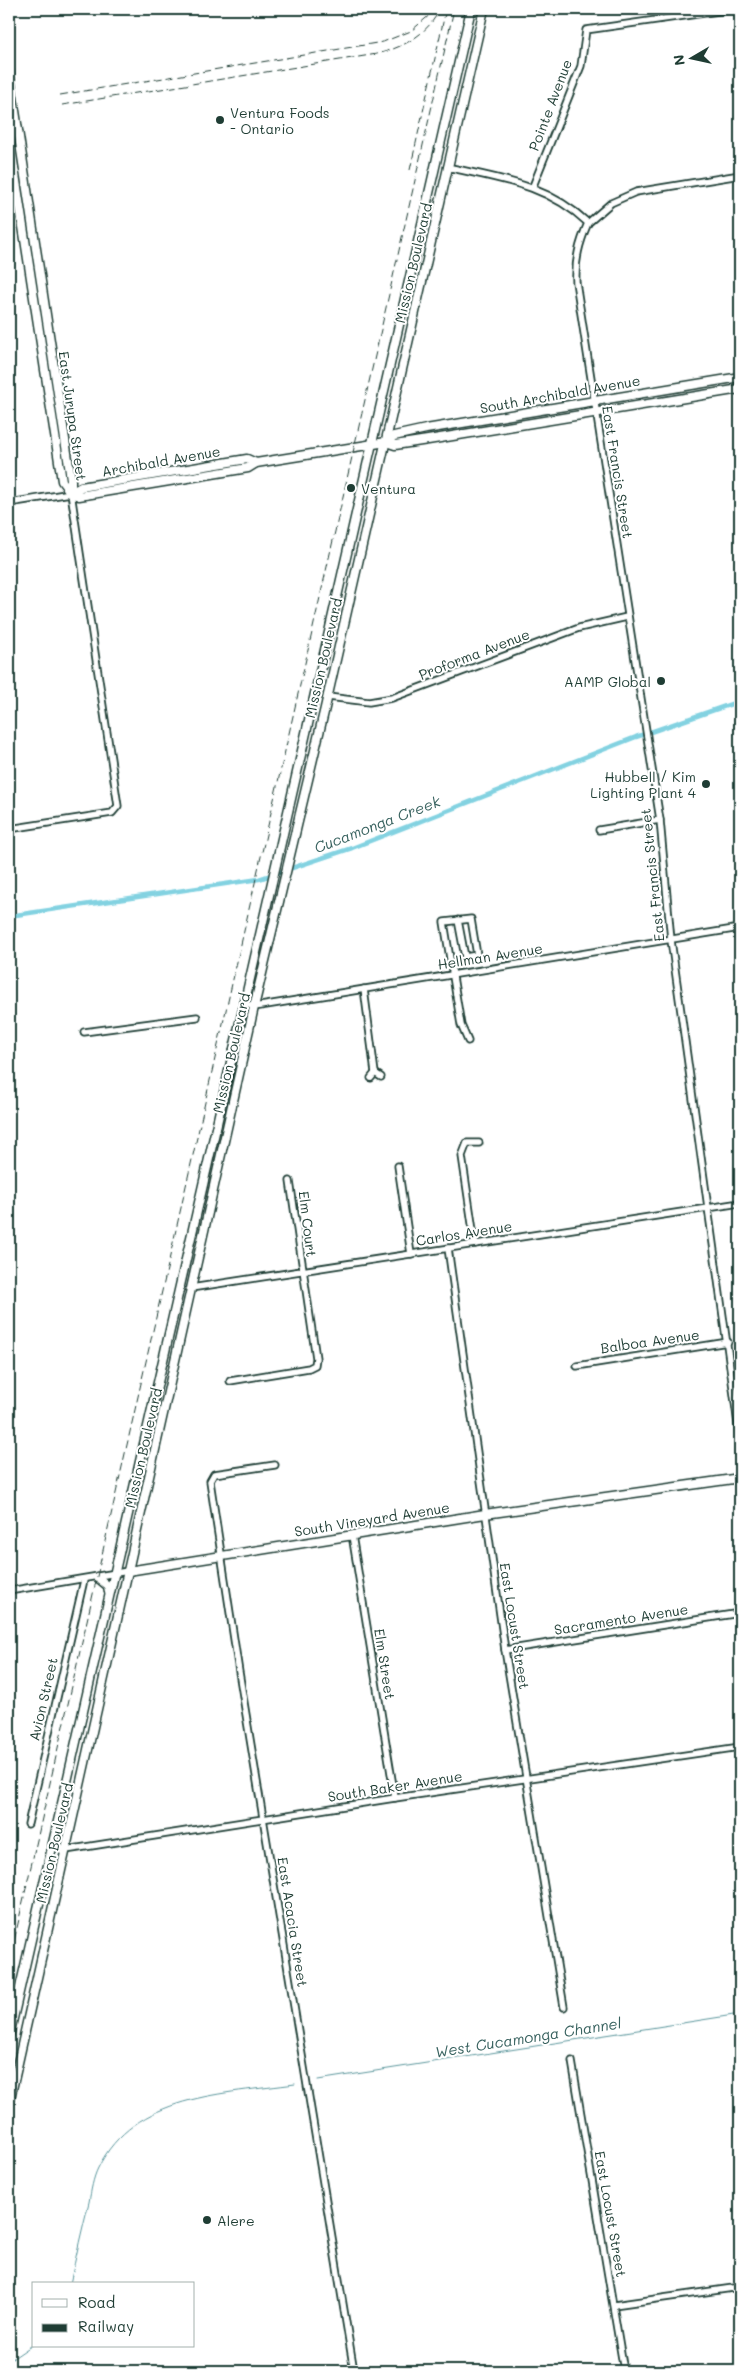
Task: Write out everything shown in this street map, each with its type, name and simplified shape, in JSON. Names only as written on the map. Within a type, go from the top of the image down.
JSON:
[{"type":"main road","name":"Mission Boulevard","points":[[9,2036],[54,1847],[274,866],[373,444],[471,9]]},
{"type":"main road","name":"Mission Boulevard","points":[[9,2103],[254,1007],[328,697],[484,9]]},
{"type":"main road","name":"East Jurupa Street","points":[[9,71],[71,479],[71,493]]},
{"type":"main road","name":"East Jurupa Street","points":[[9,135],[62,481],[71,493]]},
{"type":"main road","name":"South Archibald Avenue","points":[[386,442],[394,436],[404,434],[594,400],[740,377]]},
{"type":"main road","name":"South Archibald Avenue","points":[[373,444],[386,442],[395,445],[740,389]]},
{"type":"main road","points":[[392,417],[394,432],[404,434]]},
{"type":"main road","name":"Archibald Avenue","points":[[71,493],[81,487],[246,459],[256,462],[373,444]]},
{"type":"main road","points":[[354,447],[365,456],[365,478]]},
{"type":"main road","name":"Archibald Avenue","points":[[71,493],[79,496],[248,468],[256,462]]},
{"type":"main road","points":[[127,488],[146,476]]},
{"type":"main road","name":"South Vineyard Avenue","points":[[128,1571],[485,1514],[740,1478]]},
{"type":"main road","points":[[97,1577],[108,1587],[110,1595]]},
{"type":"street","name":"Pointe Avenue","points":[[533,186],[581,66],[586,30],[733,9]]},
{"type":"street","points":[[447,167],[533,186],[558,200],[588,224],[610,203],[636,192],[740,175]]},
{"type":"street","name":"East Francis Street","points":[[588,224],[578,246],[575,262],[576,282],[660,820],[671,940],[710,1208],[740,1439]]},
{"type":"street","points":[[9,829],[112,813],[117,810],[71,493]]},
{"type":"street","name":"Archibald Avenue","points":[[9,503],[71,493]]},
{"type":"street","name":"Proforma Avenue","points":[[328,697],[369,702],[392,698],[579,628],[628,617]]},
{"type":"street","points":[[599,830],[660,820]]},
{"type":"street","points":[[458,920],[465,957],[477,955],[471,919],[458,920],[444,922],[461,1025],[468,1041]]},
{"type":"street","name":"Hellman Avenue","points":[[254,1007],[740,928]]},
{"type":"street","points":[[364,989],[376,1076]]},
{"type":"street","points":[[244,1003],[254,1007]]},
{"type":"street","points":[[84,1032],[197,1017]]},
{"type":"street","points":[[476,1244],[462,1156],[467,1143],[479,1143]]},
{"type":"street","points":[[398,1166],[411,1254]]},
{"type":"street","name":"Elm Court","points":[[290,1181],[302,1271]]},
{"type":"street","name":"Carlos Avenue","points":[[191,1288],[740,1203]]},
{"type":"street","name":"East Locust Street","points":[[448,1248],[505,1650],[564,2008]]},
{"type":"street","points":[[230,1381],[309,1368],[315,1365],[316,1358],[302,1271]]},
{"type":"street","name":"Balboa Avenue","points":[[576,1366],[728,1342]]},
{"type":"street","name":"East Acacia Street","points":[[275,1465],[214,1474],[210,1480],[354,2371]]},
{"type":"street","name":"Elm Street","points":[[352,1535],[395,1798]]},
{"type":"street","name":"South Vineyard Avenue","points":[[9,1591],[84,1580],[128,1571]]},
{"type":"street","name":"Avion Street","points":[[28,1824],[84,1580]]},
{"type":"street","name":"Sacramento Avenue","points":[[505,1650],[740,1613]]},
{"type":"street","name":"South Baker Avenue","points":[[54,1847],[66,1850],[395,1798],[740,1747]]},
{"type":"street","name":"East Locust Street","points":[[572,2061],[624,2371]]},
{"type":"street","points":[[614,2306],[740,2287]]},
{"type":"waterway","name":"Cucamonga Creek","points":[[9,916],[259,879],[352,848],[636,737],[740,701]]},
{"type":"waterway","name":"West Cucamonga Channel","points":[[318,2080],[740,2014]]},
{"type":"waterway","name":"West Cucamonga Channel","points":[[70,2282],[96,2172],[114,2144],[134,2125],[157,2112],[183,2102],[211,2095],[295,2084]]},
{"type":"waterway","name":"West Cucamonga Channel","points":[[9,2361],[32,2345]]},
{"type":"railway","points":[[62,105],[377,54],[396,48],[414,39],[435,18],[440,9]]},
{"type":"railway","points":[[410,170],[446,9]]},
{"type":"railway","points":[[9,1963],[454,9]]},
{"type":"railway","points":[[60,95],[383,42],[411,31],[432,13]]},
{"type":"place","name":"Ventura Foods - Ontario","points":[[220,120]]},
{"type":"place","name":"Ventura","points":[[351,488]]},
{"type":"place","name":"AAMP Global","points":[[661,681]]},
{"type":"place","name":"Hubbell / Kim Lighting Plant 4","points":[[706,784]]},
{"type":"place","name":"Alere","points":[[207,2220]]}]
